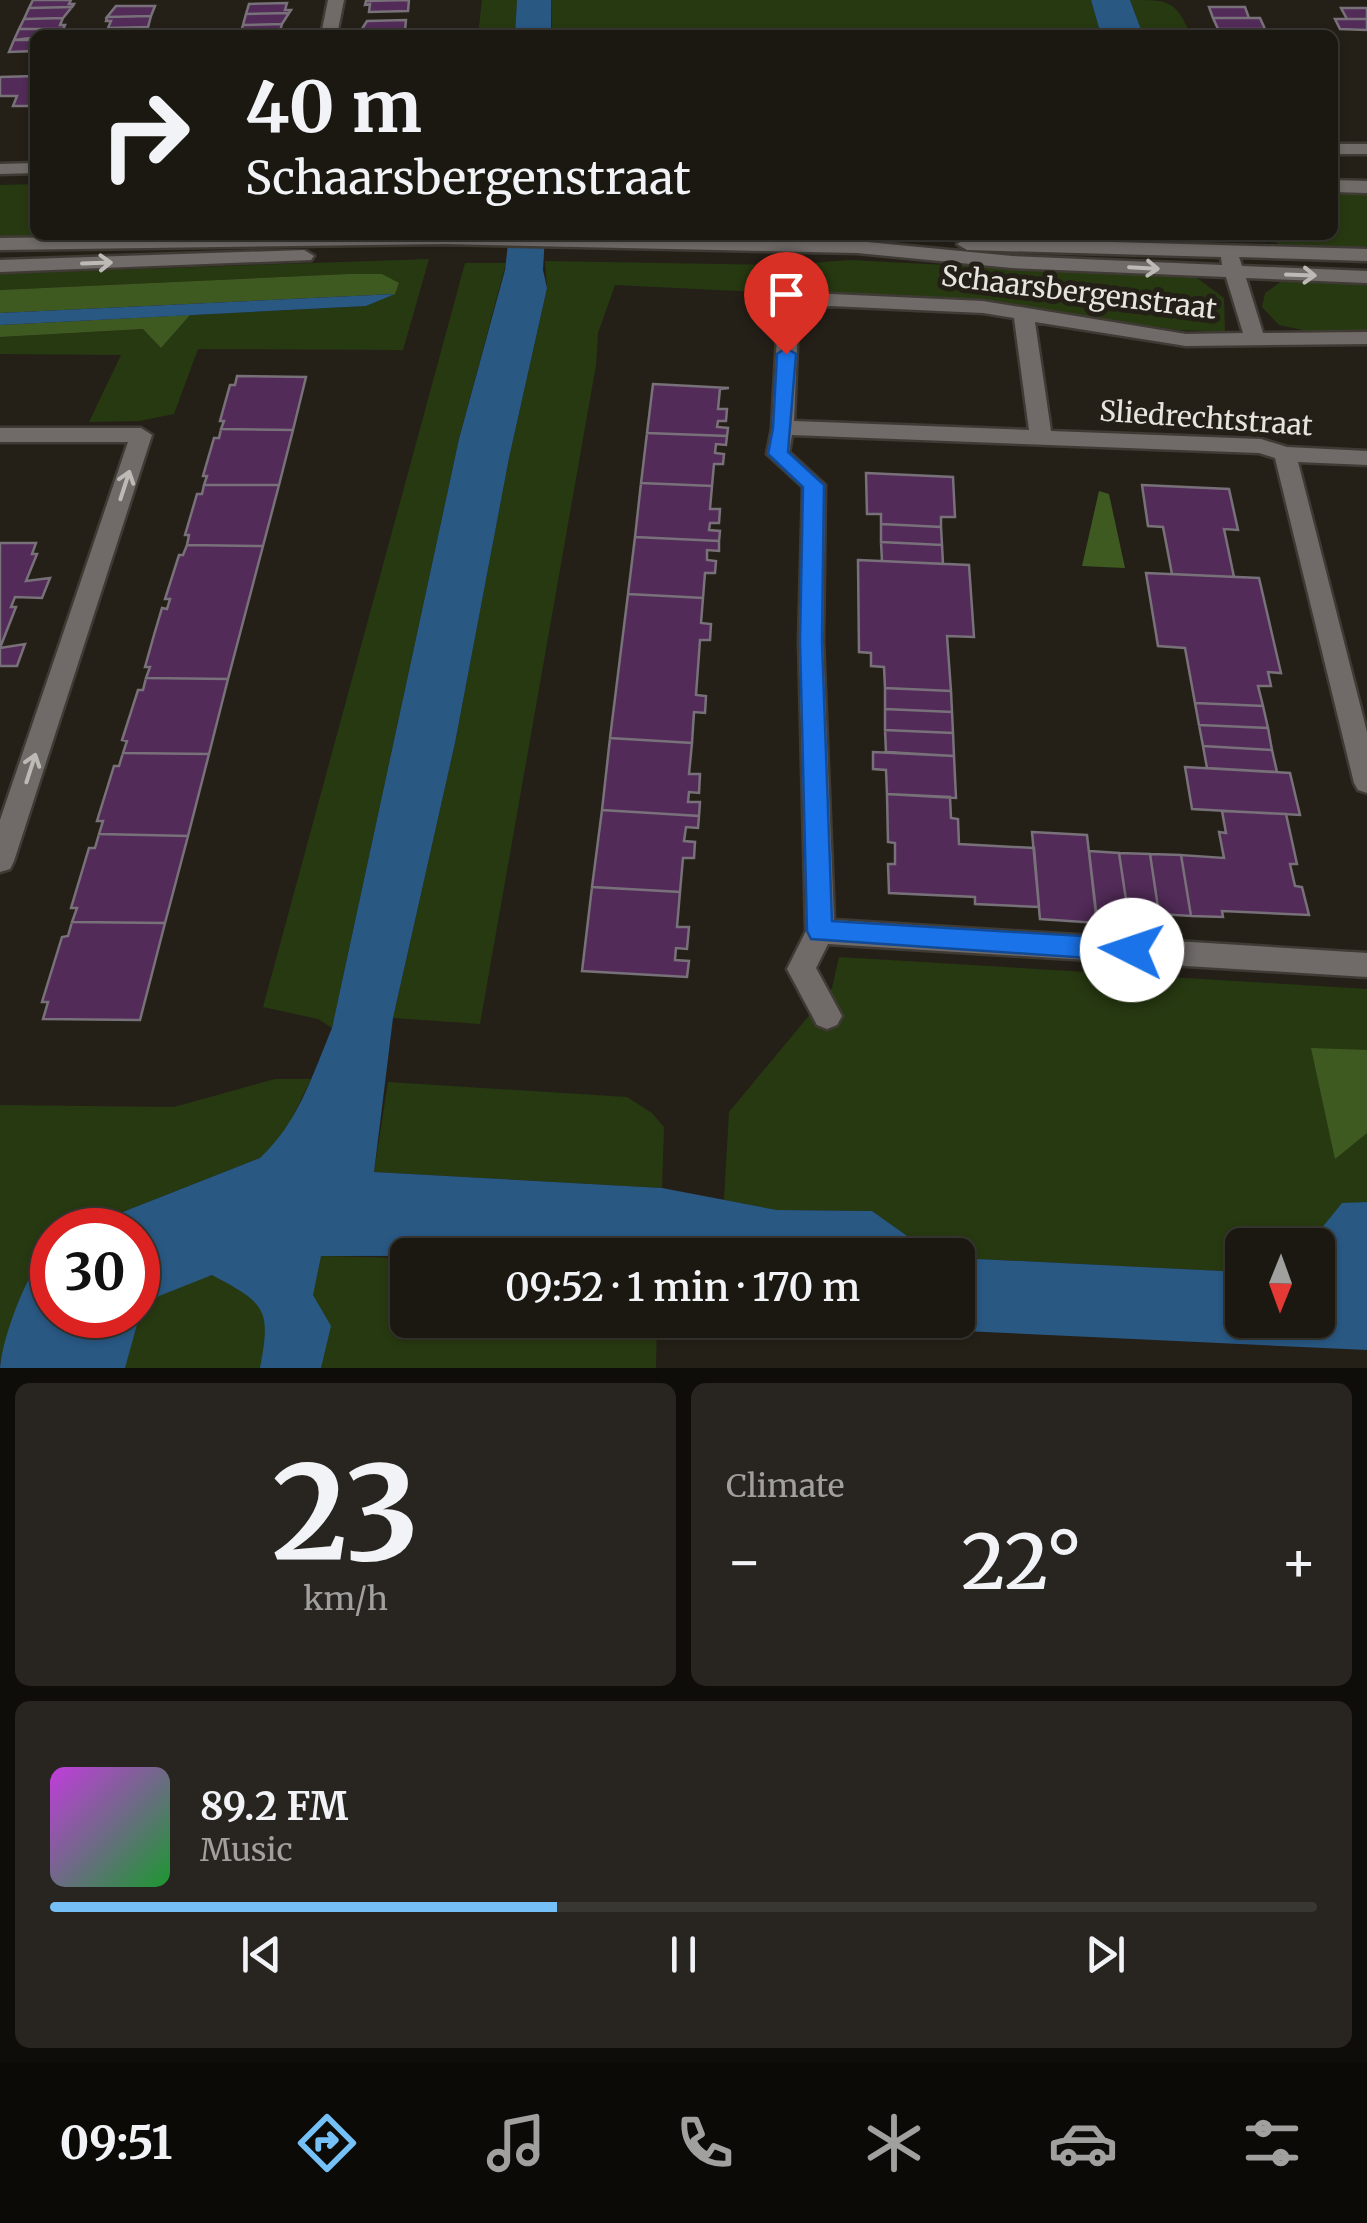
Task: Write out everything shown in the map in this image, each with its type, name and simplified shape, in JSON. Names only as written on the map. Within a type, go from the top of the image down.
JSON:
[{"type":"street","points":[[329,30],[336,0]]},
{"type":"street","points":[[1338,149],[1367,150]]},
{"type":"street","points":[[0,169],[30,168]]},
{"type":"street","points":[[1338,186],[1367,187]]},
{"type":"street","points":[[0,244],[443,252],[508,242],[856,247],[1225,242],[1367,255]]},
{"type":"street","points":[[1225,242],[1255,339]]},
{"type":"street","points":[[0,266],[208,245]]},
{"type":"street","points":[[856,247],[1012,262],[1367,276]]},
{"type":"street","name":"Schaarsbergenstraat","points":[[827,1016],[801,969],[820,931],[811,641],[814,485],[778,454],[783,428],[788,318],[804,303],[832,300],[964,306],[1186,340],[1367,338]]},
{"type":"street","points":[[1024,315],[1041,437]]},
{"type":"street","name":"Sliedrechtstraat","points":[[783,428],[1261,446],[1286,454],[1367,458]]},
{"type":"street","points":[[0,434],[141,435],[0,861]]},
{"type":"street","points":[[1286,454],[1367,783]]},
{"type":"street","points":[[820,931],[1367,965]]},
{"type":"green space","points":[[482,0],[517,0],[515,30],[479,30]]},
{"type":"green space","points":[[551,0],[1091,0],[1100,30],[552,30]]},
{"type":"green space","points":[[1130,0],[1170,4],[1188,30],[1141,30]]},
{"type":"green space","points":[[30,184],[30,239],[0,240],[0,185]]},
{"type":"green space","points":[[1338,193],[1367,195],[1367,249],[1279,244],[1270,240],[1338,240]]},
{"type":"green space","points":[[1097,240],[1195,240],[1192,242]]},
{"type":"green space","points":[[429,259],[403,350],[198,349],[174,414],[139,421],[89,422],[121,355],[0,354],[0,337],[144,329],[161,348],[190,315],[366,306],[394,294],[399,284],[382,274],[348,274],[0,290],[0,274]]},
{"type":"green space","points":[[850,260],[1197,278],[1224,298],[1225,332],[1179,330],[983,303],[615,285],[598,333],[596,365],[480,1024],[393,1018],[455,743],[509,458],[547,288],[545,261],[784,265]]},
{"type":"green space","points":[[465,263],[506,263],[459,439],[332,1028],[318,1019],[263,1007]]},
{"type":"green space","points":[[382,274],[399,283],[395,294],[0,313],[0,290]]},
{"type":"green space","points":[[1283,280],[1367,282],[1367,330],[1312,332],[1279,325],[1262,307],[1265,293]]},
{"type":"green space","points":[[190,315],[161,348],[143,329],[0,337],[0,325]]},
{"type":"green space","points":[[1099,491],[1109,494],[1125,568],[1082,566]]},
{"type":"green space","points":[[839,957],[1367,989],[1367,1202],[1342,1204],[1322,1228],[1225,1228],[1225,1271],[975,1259],[975,1238],[910,1238],[872,1211],[777,1210],[724,1200],[729,1112],[832,988]]},
{"type":"green space","points":[[1311,1048],[1367,1050],[1367,1133],[1335,1159]]},
{"type":"green space","points":[[275,1079],[311,1079],[283,1137],[260,1158],[133,1208],[30,1208],[30,1275],[0,1362],[0,1105],[174,1107]]},
{"type":"green space","points":[[388,1082],[627,1097],[652,1113],[664,1127],[662,1188],[374,1172]]},
{"type":"green space","points":[[321,1256],[390,1258],[390,1338],[657,1338],[656,1368],[125,1368],[131,1338],[160,1338],[160,1295],[200,1278]]},
{"type":"water","points":[[517,0],[551,0],[551,28],[558,30],[515,30]]},
{"type":"water","points":[[1091,0],[1130,0],[1141,30],[1100,30]]},
{"type":"water","points":[[508,240],[545,240],[543,270],[547,288],[509,458],[455,743],[393,1018],[374,1172],[662,1188],[777,1210],[872,1211],[910,1238],[390,1238],[390,1256],[321,1256],[313,1295],[331,1326],[321,1368],[260,1368],[265,1332],[260,1309],[243,1293],[212,1275],[160,1296],[160,1208],[133,1208],[260,1158],[284,1130],[310,1081],[332,1028],[459,439],[505,270]]},
{"type":"water","points":[[395,294],[366,306],[0,325],[0,313]]},
{"type":"water","points":[[1367,1202],[1367,1350],[975,1332],[975,1259],[1225,1271],[1225,1338],[1335,1338],[1335,1228],[1322,1228],[1342,1203]]},
{"type":"water","points":[[30,1278],[30,1338],[133,1338],[125,1368],[0,1368],[18,1302]]},
{"type":"building","points":[[33,0],[71,0],[69,4],[74,4],[29,8]]},
{"type":"building","points":[[409,0],[408,11],[369,12],[370,4],[365,5],[366,1]]},
{"type":"building","points":[[287,3],[285,10],[291,10],[289,13],[246,14],[249,4]]},
{"type":"building","points":[[116,6],[155,6],[151,16],[107,17]]},
{"type":"building","points":[[72,7],[63,18],[24,19],[29,8]]},
{"type":"building","points":[[1209,7],[1245,7],[1249,18],[1213,18]]},
{"type":"building","points":[[1341,8],[1367,8],[1367,19],[1347,19]]},
{"type":"building","points":[[289,13],[282,24],[243,25],[246,14]]},
{"type":"building","points":[[151,16],[148,27],[108,28],[111,21],[106,21],[107,17]]},
{"type":"building","points":[[63,18],[63,29],[19,29],[24,19]]},
{"type":"building","points":[[1213,18],[1260,18],[1265,29],[1218,29]]},
{"type":"building","points":[[1335,19],[1367,19],[1367,30],[1340,29]]},
{"type":"building","points":[[406,20],[405,30],[361,30],[367,21]]},
{"type":"building","points":[[282,24],[280,30],[242,30],[243,25]]},
{"type":"building","points":[[148,27],[147,30],[107,30],[108,28]]},
{"type":"building","points":[[19,29],[63,29],[30,30],[30,38],[14,40]]},
{"type":"building","points":[[14,40],[30,40],[30,51],[9,52]]},
{"type":"building","points":[[30,76],[30,106],[13,106],[17,96],[0,96],[0,77]]},
{"type":"building","points":[[237,376],[306,377],[293,430],[221,429],[230,385],[235,385]]},
{"type":"building","points":[[653,384],[729,388],[720,389],[718,409],[727,409],[726,421],[718,421],[717,427],[728,428],[727,436],[647,433]]},
{"type":"building","points":[[221,429],[293,430],[279,485],[204,485],[214,438],[219,438]]},
{"type":"building","points":[[647,433],[727,436],[726,445],[716,444],[715,453],[724,454],[723,464],[714,464],[712,486],[641,483]]},
{"type":"building","points":[[866,473],[953,477],[955,517],[941,517],[941,527],[881,524],[881,514],[867,514]]},
{"type":"building","points":[[641,483],[712,486],[710,509],[720,509],[719,523],[710,523],[709,530],[720,531],[719,541],[635,537]]},
{"type":"building","points":[[204,485],[279,485],[263,546],[187,545],[189,535],[185,535],[197,494],[202,494]]},
{"type":"building","points":[[1142,485],[1229,489],[1238,530],[1224,529],[1234,577],[1172,574],[1163,527],[1148,526]]},
{"type":"building","points":[[881,524],[941,527],[942,545],[881,542]]},
{"type":"building","points":[[635,537],[719,541],[719,551],[707,550],[707,560],[716,561],[715,573],[705,573],[703,598],[628,594]]},
{"type":"building","points":[[881,542],[942,545],[943,564],[882,561]]},
{"type":"building","points":[[0,543],[36,543],[32,554],[37,554],[26,581],[50,578],[42,598],[15,597],[11,607],[16,607],[0,648]]},
{"type":"building","points":[[187,545],[263,546],[228,679],[146,678],[150,667],[145,667],[162,608],[167,609],[170,599],[165,599],[179,555],[183,555]]},
{"type":"building","points":[[858,560],[969,565],[974,637],[947,636],[951,691],[885,688],[884,667],[871,666],[871,653],[859,652]]},
{"type":"building","points":[[1146,573],[1259,578],[1281,673],[1268,672],[1271,686],[1258,686],[1263,706],[1195,703],[1185,648],[1158,646]]},
{"type":"building","points":[[628,594],[703,598],[701,623],[711,624],[710,640],[700,640],[696,695],[706,696],[705,713],[694,712],[692,743],[610,738]]},
{"type":"building","points":[[25,644],[17,666],[0,666],[0,648]]},
{"type":"building","points":[[146,678],[228,679],[209,754],[123,753],[127,741],[122,740],[138,690],[143,690]]},
{"type":"building","points":[[885,688],[951,691],[952,712],[885,709]]},
{"type":"building","points":[[1195,703],[1263,706],[1268,728],[1199,725]]},
{"type":"building","points":[[885,709],[952,712],[953,733],[885,730]]},
{"type":"building","points":[[1199,725],[1268,728],[1272,750],[1203,746]]},
{"type":"building","points":[[885,730],[953,733],[954,756],[886,752]]},
{"type":"building","points":[[610,738],[692,743],[689,774],[700,774],[699,793],[689,792],[688,802],[700,802],[699,816],[602,810]]},
{"type":"building","points":[[1203,746],[1272,750],[1277,772],[1207,768]]},
{"type":"building","points":[[873,752],[954,756],[956,798],[887,794],[886,770],[873,769]]},
{"type":"building","points":[[123,753],[209,754],[188,836],[99,834],[103,821],[97,821],[114,766],[119,766]]},
{"type":"building","points":[[1185,767],[1290,773],[1300,815],[1192,809]]},
{"type":"building","points":[[887,794],[950,797],[951,818],[958,819],[959,844],[1034,848],[1039,907],[975,904],[975,897],[889,893],[888,864],[895,864],[895,843],[888,842]]},
{"type":"building","points":[[602,810],[699,816],[698,828],[686,827],[684,841],[695,842],[694,858],[683,858],[680,892],[592,887]]},
{"type":"building","points":[[1222,811],[1286,814],[1297,864],[1290,864],[1295,886],[1302,887],[1309,915],[1222,911],[1223,917],[1191,916],[1181,855],[1224,858],[1219,832],[1226,833]]},
{"type":"building","points":[[1032,832],[1087,835],[1097,923],[1040,919]]},
{"type":"building","points":[[99,834],[188,836],[165,923],[72,922],[77,908],[71,908],[89,848],[95,848]]},
{"type":"building","points":[[1089,851],[1119,853],[1128,913],[1096,911]]},
{"type":"building","points":[[1119,853],[1150,854],[1159,914],[1128,913]]},
{"type":"building","points":[[1150,854],[1181,855],[1191,916],[1159,914]]},
{"type":"building","points":[[592,887],[680,892],[677,927],[689,927],[687,949],[676,948],[675,960],[689,961],[687,977],[582,971]]},
{"type":"building","points":[[72,922],[165,923],[140,1020],[43,1019],[48,1002],[42,1002],[62,937],[68,936]]},
{"type":"route","points":[[786,354],[778,454],[814,485],[811,641],[820,931],[1132,950]]}]
